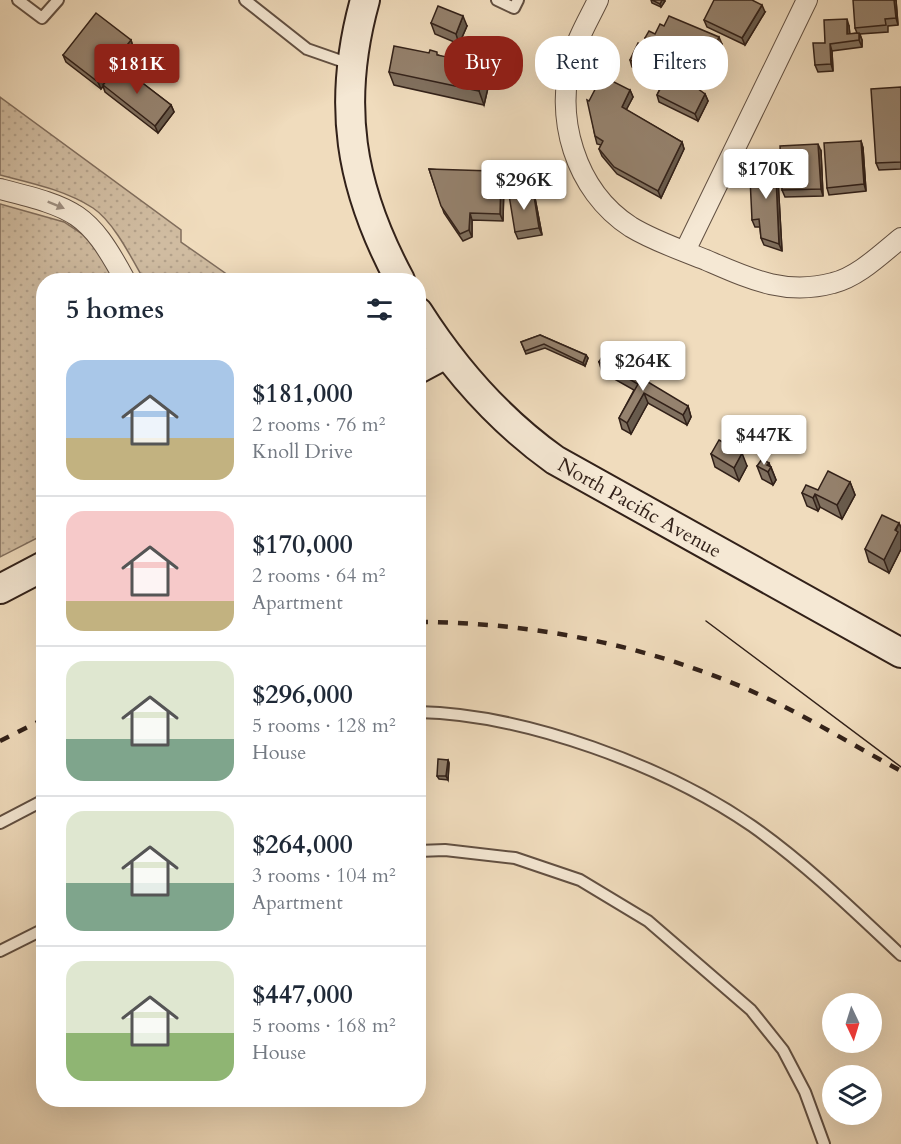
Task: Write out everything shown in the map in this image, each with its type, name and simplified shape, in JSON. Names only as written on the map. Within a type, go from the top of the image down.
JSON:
[{"type":"main road","points":[[365,0],[351,64],[350,131],[360,185],[371,220],[397,273]]},
{"type":"main road","name":"North Pacific Avenue","points":[[426,324],[446,354],[503,418],[536,447],[573,472],[901,653]]},
{"type":"main road","points":[[426,365],[446,354]]},
{"type":"main road","points":[[0,589],[36,570]]},
{"type":"street","points":[[598,0],[573,52],[567,74],[565,96],[568,137],[584,175],[614,214],[651,237],[772,287],[800,289],[835,283],[858,271],[901,238]]},
{"type":"street","points":[[685,251],[807,0]]},
{"type":"street","points":[[0,189],[51,202],[76,213],[96,231],[122,273]]},
{"type":"lane","points":[[18,0],[42,18],[58,0]]},
{"type":"lane","points":[[245,0],[307,49],[351,64]]},
{"type":"lane","points":[[497,0],[514,8],[519,0]]},
{"type":"lane","points":[[426,712],[440,712],[517,726],[600,750],[680,784],[751,826],[818,876],[901,955]]},
{"type":"lane","points":[[0,823],[36,804]]},
{"type":"lane","points":[[426,851],[445,850],[515,858],[580,880],[648,921],[751,1010],[783,1050],[806,1092],[824,1144]]},
{"type":"lane","points":[[0,951],[36,933]]},
{"type":"shaded area","points":[[0,97],[181,230],[181,242],[225,273],[140,273],[115,231],[93,208],[59,192],[0,175]]},
{"type":"shaded area","points":[[0,204],[64,222],[88,238],[112,273],[36,273],[36,539],[0,557]]},
{"type":"building","points":[[714,0],[752,0],[762,5],[742,38],[704,20]]},
{"type":"building","points":[[853,0],[894,0],[896,18],[885,19],[886,25],[855,28]]},
{"type":"building","points":[[438,6],[463,16],[456,34],[431,23]]},
{"type":"building","points":[[96,13],[131,40],[98,82],[63,55]]},
{"type":"building","points":[[669,16],[717,36],[646,36],[649,31],[655,34],[660,24],[664,26]]},
{"type":"building","points":[[847,19],[847,34],[859,33],[859,40],[830,44],[831,64],[815,65],[813,43],[825,43],[824,20]]},
{"type":"building","points":[[394,46],[429,53],[430,50],[444,56],[444,84],[389,72]]},
{"type":"building","points":[[119,65],[171,105],[155,126],[103,85]]},
{"type":"building","points":[[620,85],[630,90],[622,107],[682,142],[658,191],[614,167],[599,149],[603,141],[595,136],[587,100],[589,101],[595,90],[620,90]]},
{"type":"building","points":[[901,87],[901,162],[876,163],[871,89]]},
{"type":"building","points":[[660,90],[700,90],[705,94],[695,114],[657,95]]},
{"type":"building","points":[[861,141],[864,184],[827,188],[824,143]]},
{"type":"building","points":[[818,144],[821,189],[782,190],[780,146]]},
{"type":"building","points":[[775,155],[779,244],[761,238],[759,219],[752,220],[750,178],[763,178],[762,156]]},
{"type":"building","points":[[429,169],[492,171],[492,176],[501,176],[500,214],[470,213],[469,230],[460,234],[441,206]]},
{"type":"building","points":[[533,190],[539,228],[515,232],[509,195]]},
{"type":"building","points":[[540,335],[586,355],[583,363],[544,344],[525,351],[521,342]]},
{"type":"building","points":[[603,355],[688,406],[683,415],[644,393],[627,423],[619,418],[638,384],[599,362]]},
{"type":"building","points":[[719,440],[742,453],[734,468],[711,454]]},
{"type":"building","points":[[762,459],[771,467],[768,472],[757,466]]},
{"type":"building","points":[[828,471],[850,482],[837,505],[815,494],[813,498],[802,493],[806,485],[818,490]]},
{"type":"building","points":[[882,515],[899,523],[895,530],[898,532],[884,560],[865,549]]},
{"type":"building","points":[[438,759],[448,760],[446,776],[437,776]]},
{"type":"tram line","points":[[706,621],[901,767]]},
{"type":"railway","points":[[426,622],[464,623],[556,633],[602,642],[692,668],[777,703],[901,771]]},
{"type":"railway","points":[[0,741],[36,723]]}]
